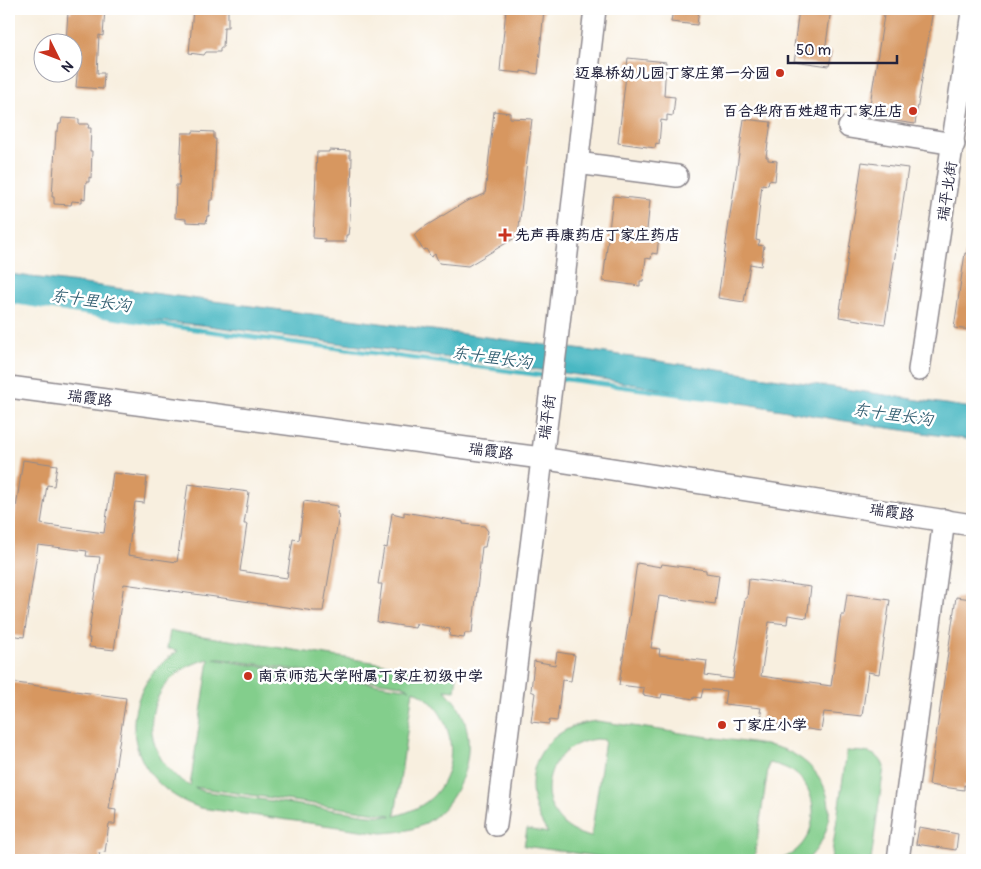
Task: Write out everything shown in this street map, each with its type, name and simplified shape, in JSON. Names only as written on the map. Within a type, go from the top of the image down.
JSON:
[{"type":"street","name":"瑞平街","points":[[496,825],[557,340],[595,9]]},
{"type":"street","name":"瑞平北街","points":[[919,370],[954,144],[972,12]]},
{"type":"street","points":[[849,127],[954,144]]},
{"type":"street","points":[[577,163],[677,176]]},
{"type":"street","name":"瑞霞路","points":[[9,387],[541,458],[972,525]]},
{"type":"street","points":[[898,860],[944,520]]},
{"type":"green space","points":[[170,631],[457,675],[455,691],[445,690],[455,702],[463,717],[467,733],[468,750],[466,766],[460,783],[442,811],[429,821],[412,829],[394,832],[382,833],[201,808],[175,796],[155,779],[142,759],[135,737],[135,713],[142,691],[156,669],[178,651],[167,648]],"holes":[[[209,659],[190,786],[171,772],[159,754],[152,735],[152,716],[158,697],[169,681],[187,667]],[[213,659],[401,685],[410,689]],[[413,690],[426,698],[437,709],[444,722],[449,736],[451,752],[449,767],[444,781],[431,798],[416,808],[395,816]],[[194,787],[391,816],[369,815],[203,791]]]},
{"type":"green space","points":[[597,721],[772,746],[791,753],[807,764],[819,777],[826,792],[829,809],[827,827],[820,844],[807,860],[778,860],[791,855],[801,846],[808,835],[812,823],[813,810],[811,797],[806,785],[797,775],[784,767],[769,763],[754,860],[624,860],[524,846],[527,829],[548,833],[538,814],[533,796],[532,778],[537,761],[546,746],[559,734],[576,726]],"holes":[[[596,739],[605,740],[591,837],[571,830],[558,818],[550,803],[548,786],[552,770],[561,756],[576,745]]]},
{"type":"green space","points":[[847,751],[864,752],[874,755],[882,761],[884,767],[871,860],[831,860]]},
{"type":"water","points":[[9,274],[599,352],[972,408],[972,440],[874,426],[585,376],[201,325],[110,317],[9,299]]},
{"type":"building","points":[[71,9],[105,9],[103,36],[99,35],[97,73],[104,73],[103,89],[76,87],[76,82],[82,82],[82,32],[67,32],[68,12],[71,12]]},
{"type":"building","points":[[193,9],[228,9],[228,27],[224,27],[223,48],[220,48],[220,52],[206,52],[204,55],[189,53]]},
{"type":"building","points":[[506,9],[544,9],[538,74],[521,71],[521,73],[500,71]]},
{"type":"building","points":[[673,9],[699,9],[697,25],[671,22]]},
{"type":"building","points":[[799,9],[831,9],[825,51],[832,51],[829,66],[794,61],[797,47],[794,47]]},
{"type":"building","points":[[885,9],[933,9],[915,124],[868,117]]},
{"type":"building","points":[[628,58],[666,62],[664,96],[675,97],[673,116],[667,115],[667,121],[661,120],[659,144],[656,143],[655,148],[618,143]]},
{"type":"building","points":[[494,111],[510,113],[510,118],[532,119],[518,236],[468,266],[439,263],[435,254],[431,257],[426,249],[423,250],[414,235],[465,202],[485,194]]},
{"type":"building","points":[[62,118],[79,119],[79,124],[89,124],[88,128],[91,128],[91,178],[89,177],[89,182],[86,182],[85,199],[82,198],[82,202],[72,201],[71,205],[54,204],[54,197],[52,197],[56,131],[58,131]]},
{"type":"building","points":[[744,119],[771,122],[766,157],[768,157],[768,160],[777,161],[775,181],[769,180],[768,185],[762,184],[756,240],[760,241],[758,245],[764,246],[761,266],[750,264],[744,302],[718,298]]},
{"type":"building","points":[[193,131],[214,132],[214,139],[216,139],[213,200],[210,200],[209,216],[207,216],[206,223],[186,222],[186,219],[175,218],[176,185],[179,185],[182,133],[193,133]]},
{"type":"building","points":[[329,150],[350,151],[350,158],[352,158],[350,219],[346,242],[324,242],[325,239],[313,238],[317,152],[329,152]]},
{"type":"building","points":[[862,162],[908,168],[885,324],[839,317]]},
{"type":"building","points":[[613,196],[650,200],[647,230],[649,231],[648,234],[659,235],[657,254],[652,253],[651,259],[646,258],[643,281],[640,281],[640,286],[603,281]]},
{"type":"building","points":[[965,253],[972,254],[972,330],[954,328]]},
{"type":"building","points":[[23,460],[57,465],[54,486],[47,485],[41,524],[104,533],[113,473],[147,477],[144,503],[135,502],[128,555],[177,562],[188,484],[249,492],[244,524],[247,524],[240,571],[287,578],[293,539],[299,540],[304,501],[338,506],[337,514],[339,515],[323,611],[124,584],[114,650],[89,647],[90,638],[88,638],[100,557],[86,556],[87,551],[38,545],[24,637],[9,635],[9,555]]},
{"type":"building","points":[[404,512],[463,522],[463,524],[484,526],[488,531],[485,547],[482,547],[472,633],[465,633],[464,638],[449,636],[450,629],[416,624],[415,628],[377,622],[382,584],[378,584],[384,547],[387,548],[392,513],[404,516]]},
{"type":"building","points":[[637,563],[661,567],[662,564],[706,570],[706,573],[719,575],[715,604],[659,596],[651,648],[660,649],[659,655],[707,661],[705,675],[733,679],[749,579],[811,587],[807,618],[788,615],[787,624],[769,622],[761,676],[831,686],[841,615],[844,615],[847,594],[890,600],[879,674],[868,672],[862,716],[824,712],[821,731],[761,722],[761,708],[724,704],[726,691],[703,689],[701,698],[694,697],[694,699],[662,694],[661,698],[643,695],[644,688],[619,685]]},
{"type":"building","points":[[956,597],[972,599],[972,747],[967,786],[964,785],[964,790],[929,785]]},
{"type":"building","points":[[557,652],[575,655],[571,681],[562,680],[557,721],[549,720],[549,724],[531,722],[535,693],[531,691],[534,661],[555,665]]},
{"type":"building","points":[[9,682],[126,698],[109,809],[116,810],[115,824],[109,824],[105,852],[99,853],[101,860],[36,860],[35,856],[9,860]]},
{"type":"building","points":[[919,827],[958,834],[956,850],[916,844]]},
{"type":"waterway","name":"东十里长沟","points":[[9,301],[163,325],[547,376]]},
{"type":"waterway","name":"东十里长沟","points":[[557,378],[730,401]]},
{"type":"place","name":"迈皋桥幼儿园丁家庄第一分园","points":[[780,73]]},
{"type":"place","name":"百合华府百姓超市丁家庄店","points":[[913,111]]},
{"type":"place","name":"先声再康药店丁家庄药店","points":[[505,235]]},
{"type":"place","name":"南京师范大学附属丁家庄初级中学","points":[[248,676]]},
{"type":"place","name":"丁家庄小学","points":[[722,725]]}]
